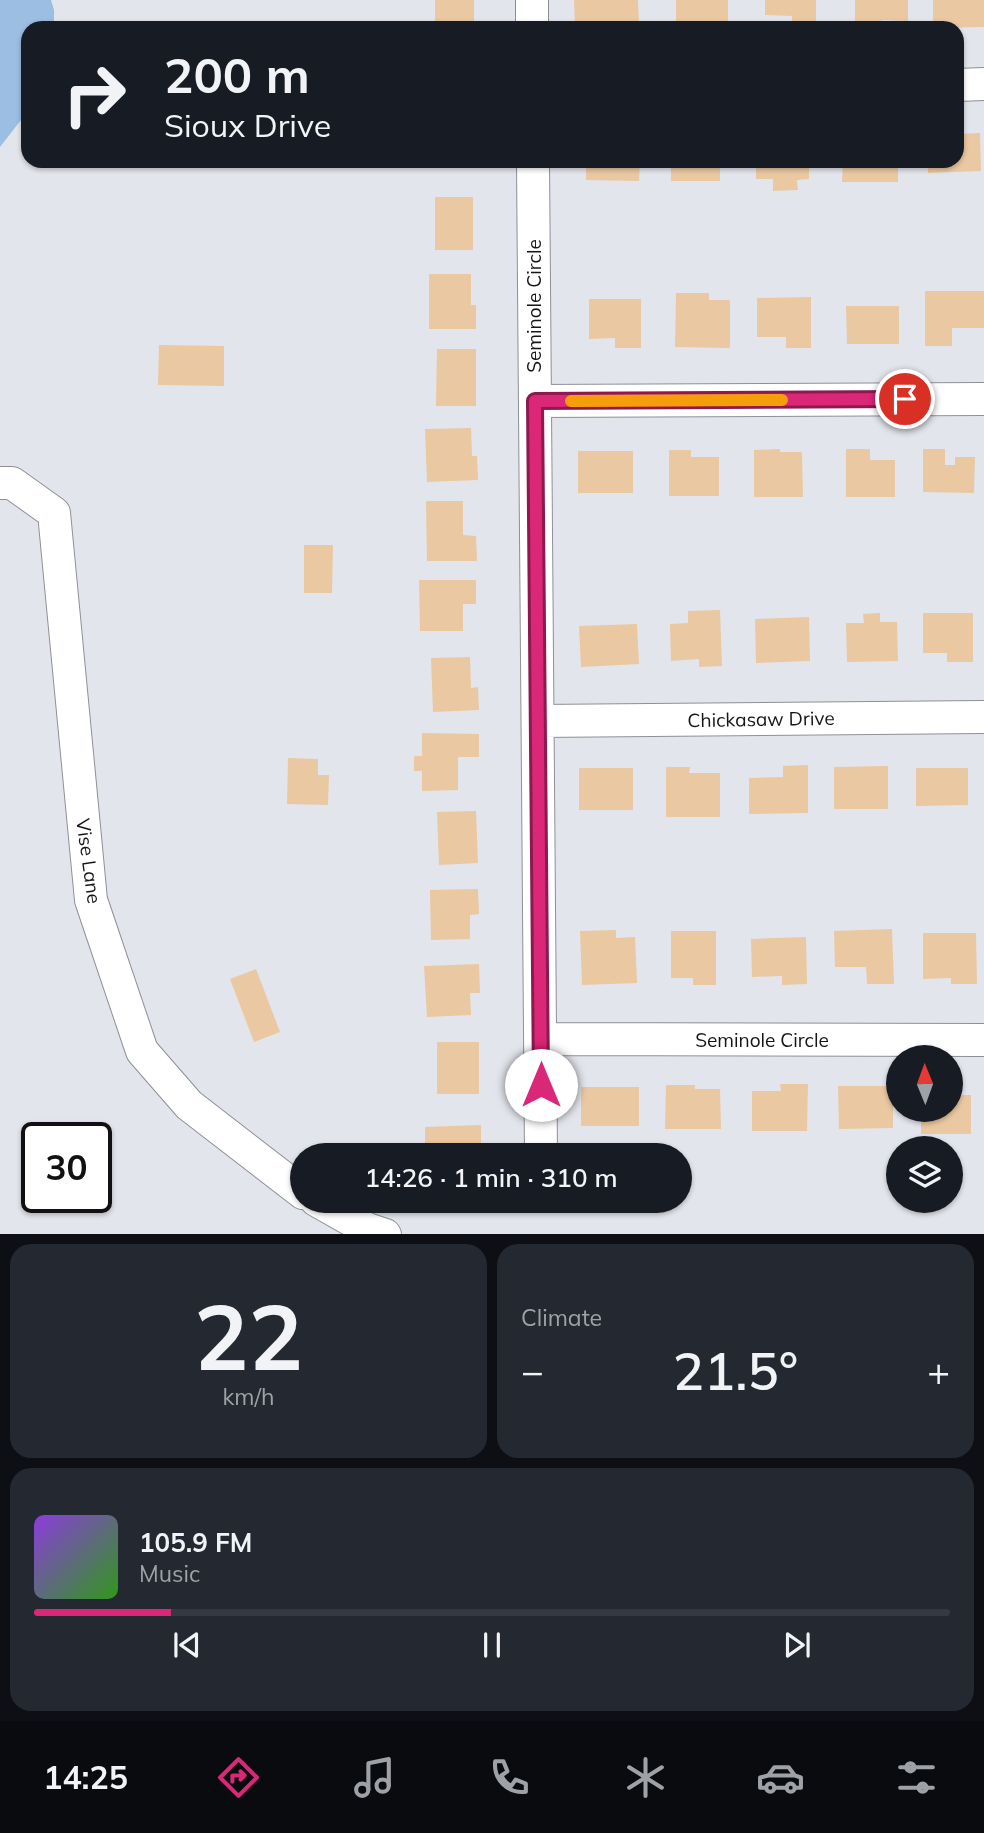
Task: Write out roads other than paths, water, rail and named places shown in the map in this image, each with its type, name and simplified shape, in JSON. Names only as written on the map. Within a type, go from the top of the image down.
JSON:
[{"type":"street","points":[[532,0],[532,21]]},
{"type":"street","points":[[964,85],[984,84]]},
{"type":"street","name":"Seminole Circle","points":[[533,168],[541,1143]]},
{"type":"street","points":[[535,401],[984,399]]},
{"type":"street","name":"Vise Lane","points":[[0,483],[12,483],[54,513],[91,900],[142,1051],[189,1105],[290,1183]]},
{"type":"street","name":"Chickasaw Drive","points":[[538,721],[984,717]]},
{"type":"street","name":"Seminole Circle","points":[[541,1039],[984,1040]]},
{"type":"street","points":[[338,1213],[367,1230],[385,1234]]},
{"type":"water","points":[[0,0],[51,0],[54,21],[21,21],[21,120],[0,147]]}]
